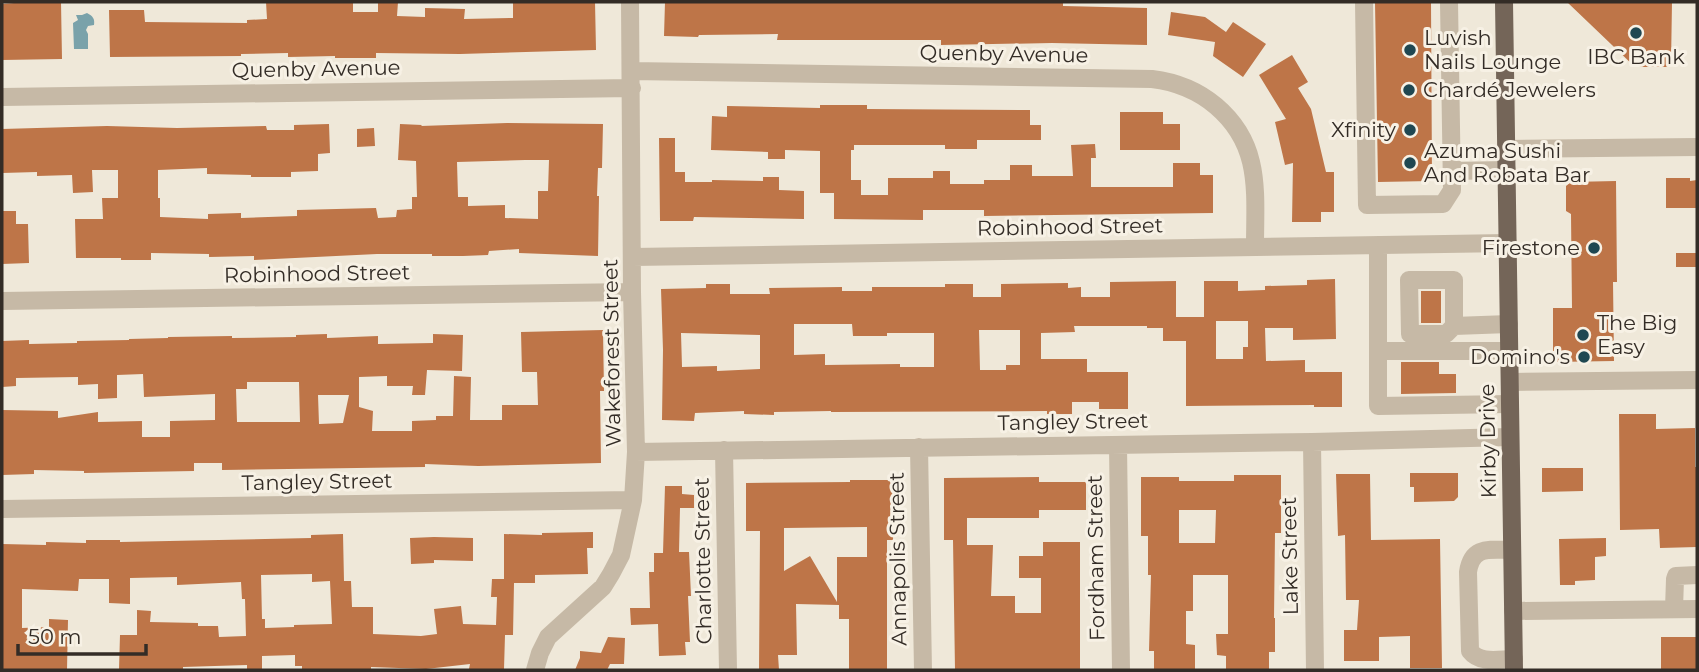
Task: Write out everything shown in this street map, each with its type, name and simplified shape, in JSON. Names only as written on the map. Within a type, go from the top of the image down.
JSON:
[{"type":"main road","name":"Kirby Drive","points":[[1504,2],[1514,665]]},
{"type":"street","name":"Wakeforest Street","points":[[535,670],[548,637],[603,587],[621,555],[633,500],[636,452],[630,2]]},
{"type":"street","points":[[1364,2],[1367,205],[1443,204],[1452,190],[1449,2]]},
{"type":"street","name":"Quenby Avenue","points":[[2,97],[632,79],[1168,81],[1188,87],[1208,100],[1238,128],[1253,167],[1255,247]]},
{"type":"street","points":[[1506,149],[1697,147]]},
{"type":"street","points":[[1452,171],[1507,170]]},
{"type":"street","name":"Robinhood Street","points":[[633,257],[1508,243]]},
{"type":"street","points":[[1378,245],[1378,406],[1510,404]]},
{"type":"street","points":[[1454,326],[1454,280],[1409,280],[1410,334],[1446,334],[1454,326],[1509,324]]},
{"type":"street","name":"Robinhood Street","points":[[2,301],[632,292]]},
{"type":"street","points":[[1378,351],[1509,351]]},
{"type":"street","points":[[1510,382],[1697,380]]},
{"type":"street","name":"Tangley Street","points":[[636,452],[1510,437]]},
{"type":"street","name":"Lake Street","points":[[1312,442],[1315,670]]},
{"type":"street","name":"Fordham Street","points":[[1118,444],[1121,670]]},
{"type":"street","name":"Annapolis Street","points":[[919,447],[923,670]]},
{"type":"street","name":"Charlotte Street","points":[[724,450],[727,670]]},
{"type":"street","name":"Tangley Street","points":[[2,509],[633,500]]},
{"type":"street","points":[[1512,550],[1479,551],[1469,562],[1468,572],[1470,650],[1475,657],[1514,665]]},
{"type":"street","points":[[1674,609],[1676,576],[1697,575]]},
{"type":"street","points":[[1513,611],[1697,609]]},
{"type":"water","points":[[76,15],[91,15],[94,23],[86,30],[88,49],[74,49],[73,23],[78,20]]},
{"type":"building","points":[[61,2],[62,59],[2,60],[2,4]]},
{"type":"building","points":[[266,2],[353,2],[353,12],[378,12],[378,2],[398,2],[397,16],[425,17],[425,8],[465,9],[464,19],[513,18],[513,2],[595,2],[596,50],[460,54],[376,53],[376,58],[288,57],[288,53],[110,57],[109,10],[144,10],[145,22],[247,23],[247,20],[267,19]]},
{"type":"building","points":[[665,2],[1063,2],[1063,6],[1147,8],[1147,45],[941,45],[941,40],[777,40],[778,34],[664,36]]},
{"type":"building","points":[[1375,2],[1431,2],[1432,181],[1378,182]]},
{"type":"building","name":"IBC Bank","points":[[1567,2],[1672,2],[1671,64],[1666,67],[1635,67]]},
{"type":"building","points":[[1171,12],[1205,17],[1226,32],[1233,22],[1266,44],[1243,77],[1213,56],[1215,42],[1168,35]]},
{"type":"building","points":[[1292,55],[1308,82],[1298,88],[1311,109],[1326,172],[1334,172],[1334,212],[1321,212],[1321,222],[1292,222],[1293,163],[1285,165],[1275,122],[1286,119],[1259,75]]},
{"type":"building","points":[[820,105],[867,105],[867,109],[1030,110],[1030,125],[1041,125],[1041,140],[977,140],[977,149],[945,149],[945,145],[854,145],[854,150],[851,150],[851,180],[861,180],[861,195],[888,195],[888,178],[933,178],[933,171],[950,171],[950,184],[984,184],[984,180],[1010,180],[1010,165],[1032,165],[1032,176],[1073,176],[1071,145],[1095,144],[1096,158],[1091,158],[1091,187],[1173,187],[1173,163],[1200,163],[1200,175],[1213,175],[1213,213],[984,216],[984,210],[923,210],[923,220],[834,219],[834,193],[820,193],[820,151],[785,150],[785,159],[768,159],[768,152],[711,150],[712,116],[727,117],[727,106],[820,108]]},
{"type":"building","points":[[1120,112],[1163,112],[1163,124],[1180,124],[1180,150],[1120,150]]},
{"type":"building","points":[[329,124],[330,153],[318,154],[318,171],[291,172],[291,177],[251,177],[207,174],[207,168],[158,170],[160,217],[208,219],[208,214],[241,213],[241,218],[297,216],[297,210],[376,208],[378,218],[396,217],[397,210],[412,209],[412,197],[417,197],[416,161],[398,160],[400,124],[603,124],[602,168],[598,168],[598,256],[519,253],[519,249],[489,251],[488,255],[463,256],[377,254],[254,260],[254,256],[209,257],[209,254],[151,253],[151,260],[76,258],[75,219],[103,219],[102,198],[118,198],[118,170],[92,170],[93,192],[73,193],[72,175],[2,173],[2,129],[266,126],[267,130],[294,130],[294,125]],"holes":[[[549,160],[548,191],[538,191],[538,219],[505,218],[505,205],[468,206],[468,197],[458,197],[457,162]]]},
{"type":"building","points":[[374,128],[375,146],[357,147],[357,129]]},
{"type":"building","points":[[659,138],[675,138],[675,172],[685,172],[685,182],[763,181],[763,177],[779,177],[779,190],[804,191],[804,219],[694,217],[693,221],[660,221]]},
{"type":"building","points":[[1666,178],[1697,180],[1697,208],[1666,208]]},
{"type":"building","points":[[1616,181],[1617,282],[1613,282],[1614,361],[1553,362],[1553,308],[1572,308],[1571,214],[1566,211],[1566,186],[1571,182]]},
{"type":"building","points":[[2,211],[16,211],[16,224],[28,224],[29,263],[2,264]]},
{"type":"building","points":[[1676,253],[1697,253],[1697,267],[1676,267]]},
{"type":"building","points":[[1335,279],[1336,339],[1293,340],[1293,328],[1265,328],[1266,361],[1305,360],[1305,372],[1342,372],[1342,407],[1186,406],[1186,341],[1163,341],[1163,328],[1074,326],[1075,332],[1041,333],[1041,359],[1087,359],[1087,372],[1128,372],[1128,409],[1099,409],[1099,402],[1072,402],[1072,414],[1047,414],[1047,411],[831,411],[774,412],[774,415],[744,414],[744,411],[695,413],[694,421],[662,420],[661,289],[706,288],[706,284],[730,284],[730,294],[770,294],[769,288],[842,287],[842,291],[872,291],[872,287],[945,287],[945,284],[973,284],[973,297],[1001,297],[1001,284],[1068,283],[1068,288],[1081,287],[1081,297],[1110,297],[1110,282],[1176,281],[1176,317],[1204,317],[1204,281],[1238,281],[1238,291],[1265,290],[1265,286],[1307,285],[1307,280]],"holes":[[[1216,321],[1248,321],[1248,347],[1243,347],[1243,359],[1216,359]],[[794,324],[852,324],[853,336],[934,333],[934,367],[900,367],[900,364],[825,365],[825,354],[794,355]],[[979,330],[1020,330],[1020,365],[1006,365],[1006,370],[980,370]],[[681,333],[760,335],[760,369],[717,371],[717,366],[682,367]]]},
{"type":"building","points":[[1421,291],[1441,291],[1441,323],[1421,323]]},
{"type":"building","points":[[603,330],[601,463],[478,466],[425,464],[425,467],[222,470],[222,463],[194,463],[194,471],[84,473],[34,470],[34,474],[2,475],[2,410],[58,411],[58,418],[98,412],[98,422],[142,421],[142,437],[170,437],[170,421],[215,420],[215,394],[144,397],[143,374],[117,375],[117,398],[98,399],[98,384],[78,385],[78,377],[16,378],[16,386],[2,387],[2,341],[29,340],[29,344],[77,343],[168,337],[296,337],[327,334],[327,338],[378,336],[378,344],[433,343],[433,334],[463,335],[462,371],[427,370],[425,395],[412,395],[413,386],[387,386],[387,376],[359,377],[359,407],[373,411],[372,431],[412,431],[412,421],[453,416],[454,376],[471,377],[470,420],[502,420],[502,405],[538,405],[537,372],[522,372],[521,332]],"holes":[[[247,382],[299,382],[300,422],[237,422],[236,389],[247,389]],[[318,395],[349,395],[343,423],[319,424]]]},
{"type":"building","points":[[1401,362],[1439,362],[1439,374],[1456,374],[1456,393],[1401,394]]},
{"type":"building","points":[[1619,414],[1656,414],[1656,429],[1695,428],[1697,547],[1660,548],[1659,529],[1620,530]]},
{"type":"building","points":[[1542,468],[1583,468],[1583,491],[1542,492]]},
{"type":"building","points":[[1410,473],[1458,473],[1458,497],[1454,501],[1414,502]]},
{"type":"building","points":[[1336,474],[1370,474],[1371,540],[1440,539],[1442,668],[1410,668],[1410,636],[1379,637],[1379,661],[1344,661],[1344,630],[1357,630],[1359,600],[1346,600],[1345,535],[1338,536]]},
{"type":"building","points":[[1234,475],[1281,475],[1281,533],[1275,533],[1275,652],[1269,652],[1269,670],[1226,670],[1226,656],[1217,655],[1216,634],[1228,634],[1228,575],[1193,575],[1193,611],[1186,611],[1186,644],[1195,645],[1195,670],[1154,670],[1154,651],[1149,651],[1151,575],[1148,575],[1148,536],[1141,536],[1141,477],[1179,477],[1179,481],[1234,481]],"holes":[[[1179,510],[1216,510],[1215,543],[1179,543]]]},
{"type":"building","points":[[1039,477],[1039,482],[1086,482],[1086,510],[1039,510],[1039,518],[967,518],[967,545],[993,545],[991,596],[1015,596],[1015,613],[1041,613],[1041,578],[1019,578],[1019,556],[1043,556],[1043,542],[1080,542],[1080,670],[955,670],[953,540],[944,540],[944,478]]},
{"type":"building","points":[[894,480],[893,540],[887,540],[887,670],[849,670],[849,619],[839,619],[839,605],[796,604],[797,655],[778,655],[779,670],[759,670],[760,531],[746,531],[746,483]],"holes":[[[867,527],[867,557],[837,557],[837,602],[810,556],[784,571],[784,528]]]},
{"type":"building","points":[[665,486],[682,486],[682,494],[694,495],[694,508],[680,508],[679,552],[689,552],[691,596],[688,596],[690,642],[685,642],[686,655],[659,656],[658,624],[631,625],[630,608],[650,608],[649,572],[654,572],[654,553],[663,553]]},
{"type":"building","points":[[593,532],[593,548],[587,548],[588,574],[535,575],[535,583],[514,583],[513,635],[505,635],[504,669],[469,669],[470,664],[426,669],[371,667],[371,670],[302,670],[302,666],[295,666],[295,655],[262,656],[262,670],[247,670],[247,665],[183,667],[183,670],[119,670],[120,635],[137,635],[137,610],[151,611],[150,622],[198,623],[198,626],[218,626],[219,637],[246,636],[245,599],[242,599],[241,582],[177,585],[177,577],[130,578],[130,604],[109,603],[109,579],[79,579],[78,591],[22,589],[22,628],[49,627],[49,619],[68,620],[67,670],[2,670],[2,544],[46,545],[46,542],[86,543],[86,540],[120,542],[311,538],[311,535],[343,534],[344,581],[351,581],[352,607],[373,607],[373,634],[421,636],[437,634],[434,609],[461,606],[463,624],[496,625],[497,597],[491,597],[492,579],[504,579],[504,534]],"holes":[[[312,574],[312,582],[330,581],[332,624],[265,628],[265,619],[262,619],[261,575]]]},
{"type":"building","points":[[410,538],[473,538],[473,561],[434,560],[434,563],[411,564]]},
{"type":"building","points":[[1606,538],[1606,556],[1595,557],[1595,580],[1575,581],[1575,585],[1560,585],[1559,539]]},
{"type":"building","points":[[608,637],[625,638],[624,664],[610,664],[607,670],[575,670],[580,651],[601,653]]},
{"type":"building","points":[[1661,637],[1697,637],[1697,670],[1661,670]]},
{"type":"place","name":"IBC Bank","points":[[1636,33]]},
{"type":"place","name":"Luvish Nails Lounge","points":[[1410,50]]},
{"type":"place","name":"Chardé Jewelers","points":[[1409,90]]},
{"type":"place","name":"Xfinity","points":[[1410,130]]},
{"type":"place","name":"Azuma Sushi And Robata Bar","points":[[1410,163]]},
{"type":"place","name":"Firestone","points":[[1594,248]]},
{"type":"place","name":"The Big Easy","points":[[1583,335]]},
{"type":"place","name":"Domino's","points":[[1584,357]]}]
